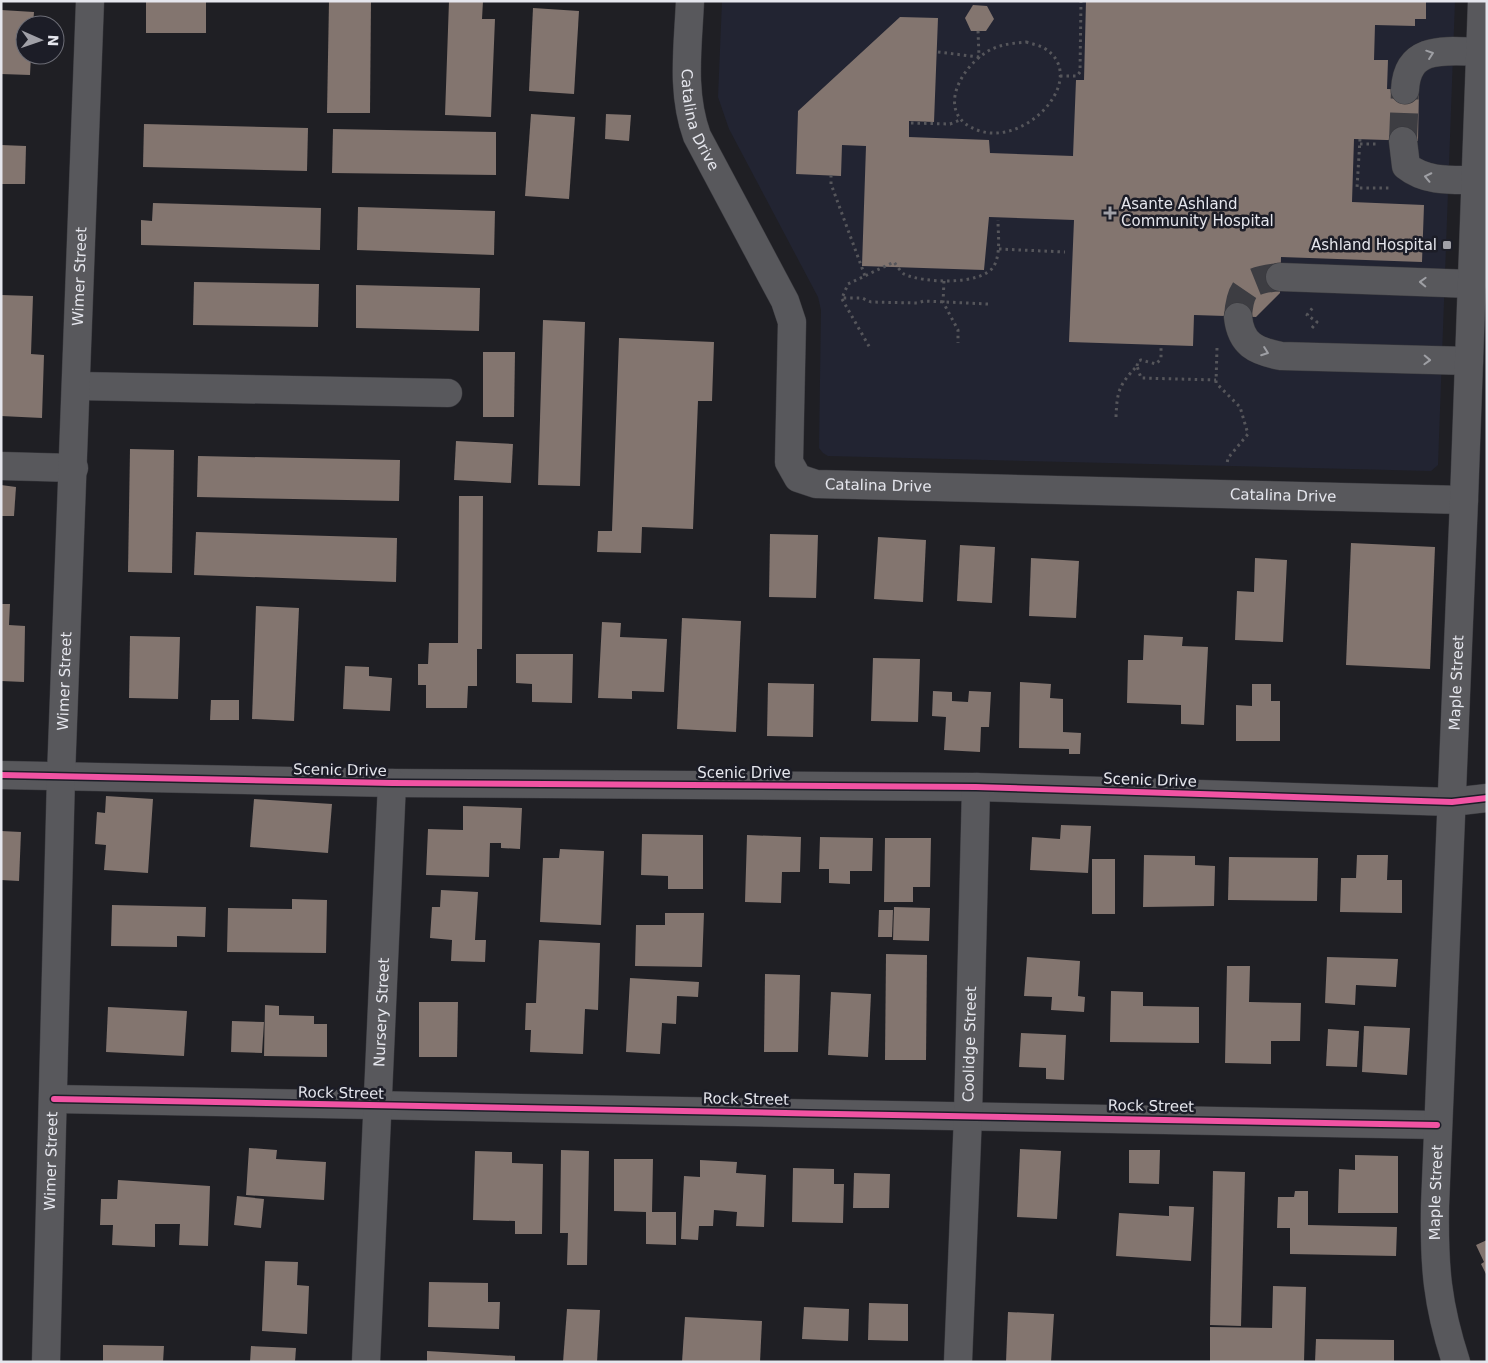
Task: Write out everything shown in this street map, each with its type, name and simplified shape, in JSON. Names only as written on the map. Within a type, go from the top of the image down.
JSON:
[{"type":"street","name":"Wimer Street","points":[[46,1362],[61,776],[90,1]]},
{"type":"street","name":"Catalina Drive","points":[[690,1],[686,90],[689,114],[697,136],[785,301],[792,322],[789,462],[798,478],[816,484],[1464,500]]},
{"type":"street","name":"Maple Street","points":[[1456,1362],[1439,1304],[1434,1266],[1437,1125],[1452,802],[1482,1]]},
{"type":"street","points":[[1405,90],[1406,76],[1413,62],[1429,53],[1444,51],[1481,52]]},
{"type":"street","points":[[1403,141],[1406,166],[1417,174],[1438,179],[1476,180]]},
{"type":"street","points":[[1280,277],[1472,284]]},
{"type":"street","points":[[1238,316],[1239,330],[1248,344],[1265,353],[1281,356],[1469,361]]},
{"type":"street","points":[[77,386],[448,393]]},
{"type":"street","points":[[1,466],[74,468]]},
{"type":"street","name":"Scenic Drive","points":[[1,775],[392,784],[976,787],[1452,802],[1487,798]]},
{"type":"street","name":"Nursery Street","points":[[366,1362],[392,784]]},
{"type":"street","name":"Coolidge Street","points":[[958,1362],[968,1115],[976,787]]},
{"type":"street","name":"Rock Street","points":[[54,1099],[377,1107],[968,1115],[1437,1125]]},
{"type":"path","points":[[1060,76],[1077,76],[1080,72],[1081,1]]},
{"type":"path","points":[[978,30],[980,57]]},
{"type":"path","points":[[1026,42],[1044,47],[1058,60],[1060,76],[1056,94],[1045,110],[1018,129],[1002,134],[986,133],[973,129],[960,120],[954,102],[956,85],[966,70],[980,57],[993,48],[1026,42]]},
{"type":"path","points":[[938,52],[980,57]]},
{"type":"path","points":[[911,123],[950,124],[960,120]]},
{"type":"path","points":[[1360,144],[1365,144]]},
{"type":"path","points":[[831,175],[831,184],[865,276]]},
{"type":"path","points":[[842,298],[848,284],[894,262],[902,273],[944,281],[978,277],[988,273],[994,266],[999,249],[998,220]]},
{"type":"path","points":[[999,249],[1065,252]]},
{"type":"path","points":[[944,281],[943,302],[958,330],[958,343]]},
{"type":"path","points":[[842,298],[862,298],[871,302],[988,304]]},
{"type":"path","points":[[842,298],[870,348]]},
{"type":"path","points":[[1116,417],[1119,386],[1141,360],[1156,364],[1161,359],[1161,347]]},
{"type":"path","points":[[1137,366],[1141,378],[1216,381],[1240,407],[1248,434],[1228,458],[1228,464],[1234,464]]},
{"type":"shaded area","name":"Asante Ashland Community Hospital","points":[[722,1],[1455,1],[1438,465],[1431,471],[828,456],[823,453],[819,448],[821,310],[818,297],[729,129],[718,97]]},
{"type":"building","points":[[146,1],[206,1],[206,33],[146,33]]},
{"type":"building","points":[[329,1],[371,1],[370,113],[327,113]]},
{"type":"building","points":[[449,1],[483,1],[482,19],[495,19],[491,117],[445,115]]},
{"type":"building","points":[[1086,1],[1426,1],[1426,19],[1415,19],[1415,26],[1375,25],[1374,60],[1388,60],[1387,89],[1419,90],[1418,141],[1354,139],[1352,202],[1424,205],[1422,262],[1281,257],[1280,293],[1256,317],[1194,315],[1193,346],[1069,342],[1074,220],[989,217],[984,270],[862,266],[866,146],[842,145],[841,176],[796,174],[798,111],[900,17],[938,18],[934,122],[909,121],[909,137],[989,140],[990,153],[1073,156],[1076,80],[1084,80]]},
{"type":"building","points":[[973,5],[987,6],[994,19],[986,31],[971,31],[965,18]]},
{"type":"building","points":[[533,8],[579,11],[574,94],[529,91]]},
{"type":"building","points":[[1,10],[34,12],[34,15],[15,15],[15,65],[30,65],[30,75],[1,74]]},
{"type":"building","points":[[531,114],[575,117],[569,199],[525,196]]},
{"type":"building","points":[[606,114],[631,115],[629,141],[605,139]]},
{"type":"building","points":[[144,124],[308,128],[307,171],[143,167]]},
{"type":"building","points":[[333,129],[496,132],[496,175],[332,173]]},
{"type":"building","points":[[1,145],[26,146],[25,184],[1,184]]},
{"type":"building","points":[[153,203],[321,208],[320,250],[141,245],[141,220],[152,221]]},
{"type":"building","points":[[358,207],[495,211],[494,255],[357,250]]},
{"type":"building","points":[[194,282],[319,284],[318,327],[193,325]]},
{"type":"building","points":[[356,285],[480,288],[479,331],[356,328]]},
{"type":"building","points":[[1,295],[33,296],[31,354],[44,355],[42,418],[1,416]]},
{"type":"building","points":[[543,320],[585,322],[580,486],[538,485]]},
{"type":"building","points":[[619,338],[714,342],[712,401],[698,401],[693,529],[642,527],[641,553],[597,552],[598,531],[612,531]]},
{"type":"building","points":[[483,352],[515,352],[514,417],[483,417]]},
{"type":"building","points":[[456,441],[513,444],[511,483],[454,480]]},
{"type":"building","points":[[130,449],[174,450],[172,573],[128,572]]},
{"type":"building","points":[[198,456],[400,460],[399,501],[197,497]]},
{"type":"building","points":[[1,485],[16,487],[14,516],[1,516]]},
{"type":"building","points":[[459,496],[483,496],[482,649],[477,649],[477,686],[468,686],[467,708],[426,708],[426,685],[418,685],[418,664],[428,664],[429,643],[458,643]]},
{"type":"building","points":[[196,532],[397,538],[396,582],[194,575]]},
{"type":"building","points":[[770,534],[818,535],[816,598],[769,597]]},
{"type":"building","points":[[878,537],[926,540],[923,602],[874,599]]},
{"type":"building","points":[[1351,543],[1435,547],[1430,669],[1346,665]]},
{"type":"building","points":[[960,545],[995,547],[992,603],[957,601]]},
{"type":"building","points":[[1031,558],[1079,561],[1076,618],[1029,616]]},
{"type":"building","points":[[1255,558],[1287,560],[1283,642],[1235,640],[1237,591],[1254,592]]},
{"type":"building","points":[[1,604],[10,604],[9,625],[25,626],[24,682],[1,681]]},
{"type":"building","points":[[256,606],[299,608],[294,721],[252,719]]},
{"type":"building","points":[[682,618],[741,621],[736,732],[677,729]]},
{"type":"building","points":[[602,622],[621,623],[620,637],[667,639],[664,692],[632,691],[632,699],[598,698]]},
{"type":"building","points":[[1144,635],[1183,637],[1182,646],[1208,647],[1204,725],[1181,724],[1181,705],[1127,703],[1128,660],[1143,660]]},
{"type":"building","points":[[130,636],[180,637],[178,699],[129,698]]},
{"type":"building","points":[[516,654],[573,654],[572,703],[532,702],[532,684],[516,683]]},
{"type":"building","points":[[873,658],[920,659],[918,722],[871,721]]},
{"type":"building","points":[[345,666],[369,667],[369,676],[392,678],[390,711],[343,709]]},
{"type":"building","points":[[1020,682],[1051,684],[1050,698],[1063,699],[1063,732],[1081,733],[1080,754],[1069,754],[1069,749],[1019,748]]},
{"type":"building","points":[[768,683],[814,684],[813,737],[767,736]]},
{"type":"building","points":[[1252,684],[1271,684],[1271,701],[1280,701],[1280,741],[1236,741],[1236,705],[1252,706]]},
{"type":"building","points":[[933,691],[952,692],[952,701],[968,702],[969,691],[991,692],[989,727],[981,727],[980,752],[944,750],[946,717],[932,716]]},
{"type":"building","points":[[211,700],[239,700],[239,720],[210,720]]},
{"type":"building","points":[[106,796],[153,799],[148,873],[104,870],[106,845],[95,844],[97,812],[105,813]]},
{"type":"building","points":[[254,799],[332,804],[328,853],[250,847]]},
{"type":"building","points":[[463,806],[522,808],[520,849],[501,848],[501,843],[490,843],[489,877],[426,875],[428,829],[463,830]]},
{"type":"building","points":[[1061,825],[1091,826],[1088,873],[1030,870],[1032,837],[1060,839]]},
{"type":"building","points":[[1,831],[21,832],[19,881],[1,880]]},
{"type":"building","points":[[642,834],[703,835],[703,889],[668,889],[668,876],[641,875]]},
{"type":"building","points":[[747,835],[801,837],[800,872],[782,872],[781,903],[745,902]]},
{"type":"building","points":[[820,837],[873,838],[872,871],[850,871],[850,884],[829,883],[829,869],[819,869]]},
{"type":"building","points":[[885,838],[931,838],[930,887],[913,887],[913,902],[884,902]]},
{"type":"building","points":[[560,849],[604,851],[601,925],[540,922],[543,858],[559,858]]},
{"type":"building","points":[[1144,855],[1195,856],[1195,865],[1215,866],[1214,906],[1143,907]]},
{"type":"building","points":[[1357,855],[1388,855],[1387,880],[1402,880],[1402,913],[1340,912],[1341,878],[1356,878]]},
{"type":"building","points":[[1229,857],[1318,858],[1317,901],[1228,900]]},
{"type":"building","points":[[1092,859],[1115,859],[1115,914],[1092,914]]},
{"type":"building","points":[[441,890],[478,892],[475,940],[486,940],[485,962],[451,961],[452,940],[430,938],[432,907],[440,907]]},
{"type":"building","points":[[292,899],[327,900],[326,953],[227,952],[228,908],[292,909]]},
{"type":"building","points":[[112,905],[206,907],[205,937],[177,936],[177,947],[111,946]]},
{"type":"building","points":[[894,907],[930,908],[929,941],[893,940]]},
{"type":"building","points":[[879,910],[893,910],[892,937],[878,937]]},
{"type":"building","points":[[665,913],[704,913],[702,967],[635,966],[636,925],[665,925]]},
{"type":"building","points":[[539,940],[600,943],[598,1010],[585,1009],[583,1054],[530,1052],[531,1030],[525,1030],[526,1003],[536,1003]]},
{"type":"building","points":[[886,954],[927,955],[926,1060],[885,1060]]},
{"type":"building","points":[[1027,957],[1080,961],[1078,996],[1085,997],[1084,1012],[1051,1010],[1052,997],[1024,996]]},
{"type":"building","points":[[1327,957],[1398,959],[1396,987],[1356,985],[1355,1005],[1325,1003]]},
{"type":"building","points":[[1227,966],[1250,966],[1249,1002],[1301,1003],[1300,1041],[1271,1041],[1271,1064],[1225,1063]]},
{"type":"building","points":[[765,974],[800,975],[798,1052],[764,1052]]},
{"type":"building","points":[[630,978],[699,982],[698,997],[677,996],[676,1024],[662,1023],[660,1054],[626,1052]]},
{"type":"building","points":[[1111,991],[1143,992],[1143,1006],[1199,1007],[1199,1043],[1110,1042]]},
{"type":"building","points":[[831,992],[871,994],[868,1057],[828,1055]]},
{"type":"building","points":[[419,1002],[458,1002],[457,1057],[419,1057]]},
{"type":"building","points":[[265,1005],[279,1006],[279,1015],[314,1016],[314,1024],[327,1024],[327,1057],[264,1056]]},
{"type":"building","points":[[108,1007],[187,1011],[184,1056],[106,1052]]},
{"type":"building","points":[[232,1021],[264,1022],[262,1053],[231,1052]]},
{"type":"building","points":[[1364,1026],[1410,1028],[1407,1075],[1362,1072]]},
{"type":"building","points":[[1328,1029],[1359,1031],[1357,1067],[1326,1066]]},
{"type":"building","points":[[1021,1033],[1066,1035],[1064,1080],[1046,1079],[1046,1068],[1019,1067]]},
{"type":"building","points":[[249,1148],[277,1150],[276,1159],[326,1162],[324,1200],[246,1195]]},
{"type":"building","points":[[1020,1149],[1061,1151],[1057,1219],[1017,1217]]},
{"type":"building","points":[[561,1150],[589,1151],[587,1265],[567,1265],[568,1233],[560,1233]]},
{"type":"building","points":[[1129,1150],[1160,1150],[1159,1184],[1129,1183]]},
{"type":"building","points":[[475,1151],[512,1152],[512,1163],[543,1164],[542,1234],[515,1234],[515,1221],[473,1220]]},
{"type":"building","points":[[1355,1155],[1398,1156],[1398,1213],[1338,1213],[1339,1169],[1355,1170]]},
{"type":"building","points":[[614,1159],[653,1159],[652,1212],[676,1212],[676,1245],[646,1244],[646,1212],[614,1211]]},
{"type":"building","points":[[700,1160],[737,1162],[736,1173],[766,1175],[764,1227],[736,1226],[737,1212],[714,1210],[713,1226],[699,1226],[698,1240],[681,1239],[684,1176],[700,1177]]},
{"type":"building","points":[[793,1168],[834,1169],[834,1184],[844,1184],[843,1223],[792,1222]]},
{"type":"building","points":[[1213,1171],[1245,1172],[1241,1326],[1210,1325]]},
{"type":"building","points":[[854,1173],[890,1174],[889,1208],[853,1208]]},
{"type":"building","points":[[118,1180],[210,1186],[208,1246],[179,1245],[180,1224],[155,1224],[155,1247],[112,1245],[113,1225],[100,1225],[101,1199],[117,1199]]},
{"type":"building","points":[[1295,1191],[1308,1191],[1308,1225],[1397,1227],[1396,1256],[1290,1254],[1290,1228],[1277,1228],[1278,1197],[1294,1197]]},
{"type":"building","points":[[237,1196],[264,1199],[261,1228],[234,1225]]},
{"type":"building","points":[[1169,1206],[1194,1207],[1191,1261],[1116,1256],[1119,1213],[1169,1216]]},
{"type":"building","points":[[1487,1240],[1487,1276],[1481,1264],[1484,1262],[1476,1245]]},
{"type":"building","points":[[265,1261],[298,1262],[297,1285],[309,1286],[307,1334],[262,1331]]},
{"type":"building","points":[[429,1282],[488,1283],[488,1302],[500,1302],[499,1329],[428,1327]]},
{"type":"building","points":[[1273,1286],[1306,1287],[1304,1362],[1210,1362],[1210,1327],[1272,1328]]},
{"type":"building","points":[[869,1303],[908,1304],[908,1341],[868,1340]]},
{"type":"building","points":[[804,1307],[849,1309],[848,1341],[802,1339]]},
{"type":"building","points":[[567,1309],[600,1310],[597,1362],[563,1362]]},
{"type":"building","points":[[1008,1312],[1054,1314],[1051,1362],[1006,1362]]},
{"type":"building","points":[[685,1317],[762,1321],[760,1362],[682,1362]]},
{"type":"building","points":[[1316,1339],[1394,1340],[1394,1362],[1315,1362]]},
{"type":"building","points":[[103,1345],[164,1346],[163,1362],[103,1362]]},
{"type":"building","points":[[251,1346],[296,1348],[295,1362],[250,1362]]},
{"type":"building","points":[[427,1351],[515,1356],[515,1362],[427,1362]]},
{"type":"tunnel","points":[[1403,141],[1405,90]]},
{"type":"tunnel","points":[[1238,317],[1241,297],[1248,286],[1261,280],[1280,277]]},
{"type":"cycle path","points":[[1,775],[392,783],[976,787],[1452,802],[1487,798]]},
{"type":"cycle path","points":[[54,1099],[1437,1125]]},
{"type":"place","name":"Asante Ashland Community Hospital","points":[[1110,213]]},
{"type":"place","name":"Ashland Hospital","points":[[1447,245]]}]
